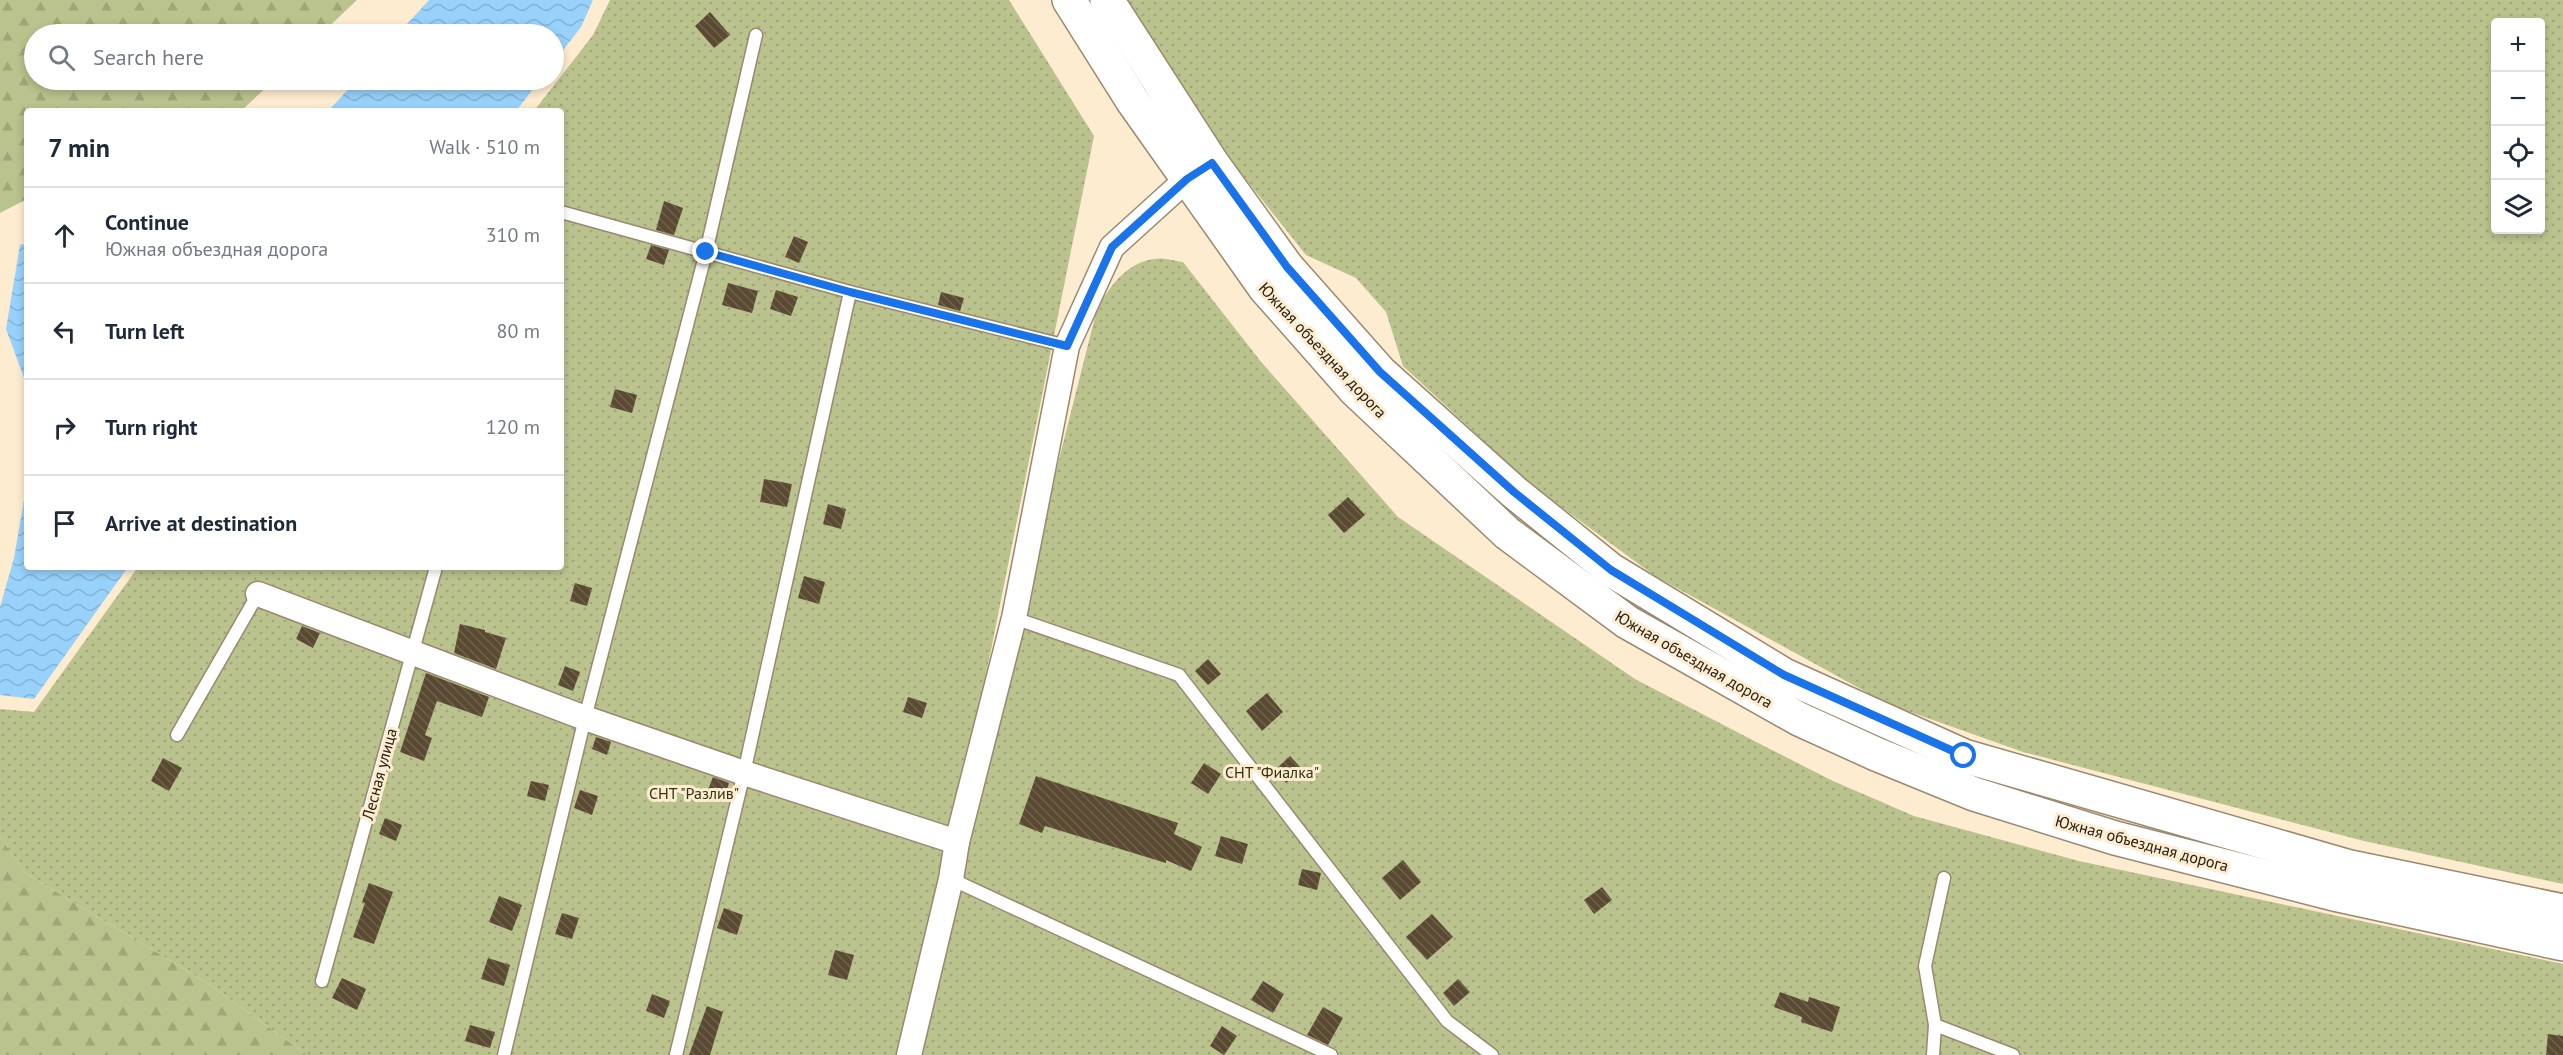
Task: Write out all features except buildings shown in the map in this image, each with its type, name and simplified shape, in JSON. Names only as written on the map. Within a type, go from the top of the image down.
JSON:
[{"type":"main road","name":"Южная объездная дорога","points":[[1069,0],[1132,99],[1380,372],[1514,492],[1611,570],[1784,675],[1964,756],[2350,867],[2563,911]]},
{"type":"main road","name":"Южная объездная дорога","points":[[1107,0],[1264,288],[1356,391],[1508,533],[1627,622],[1779,708],[1876,754],[1974,794],[2115,838],[2338,895],[2563,944]]},
{"type":"street","points":[[912,1054],[951,879],[957,842],[1014,618],[1067,346],[1112,247],[1209,184]]},
{"type":"street","points":[[258,594],[585,718],[744,773],[957,842]]},
{"type":"lane","points":[[504,1055],[585,718],[706,252],[756,35]]},
{"type":"lane","points":[[564,213],[850,292],[1067,346]]},
{"type":"lane","points":[[676,1055],[744,773],[850,292]]},
{"type":"lane","name":"Лесная улица","points":[[322,981],[435,570]]},
{"type":"lane","points":[[177,735],[258,594]]},
{"type":"lane","points":[[1014,618],[1179,675],[1447,1021],[1492,1055]]},
{"type":"lane","points":[[1933,1055],[1935,1025],[1924,966],[1944,878]]},
{"type":"lane","points":[[951,879],[1331,1055]]},
{"type":"lane","points":[[1935,1025],[2013,1055]]},
{"type":"green space","points":[[0,0],[357,0],[332,24],[24,24],[24,90],[263,90],[244,108],[24,108],[24,201],[0,213]]},
{"type":"green space","points":[[610,0],[1009,0],[1094,136],[914,1034],[1097,309],[1120,276],[1145,261],[1162,258],[1183,262],[1262,363],[1398,517],[1635,679],[1833,781],[1914,816],[2079,861],[2563,964],[2563,1055],[307,1055],[209,984],[25,873],[0,837],[0,709],[34,712],[136,570],[564,570],[564,108],[536,108],[550,90],[564,90],[564,72],[593,35]]},
{"type":"green space","points":[[1126,0],[2563,0],[2563,884],[2364,841],[2023,752],[1888,704],[1655,576],[1530,484],[1403,366],[1386,312],[1356,278],[1306,255],[1212,137]]},
{"type":"green space","points":[[0,837],[25,873],[209,984],[307,1055],[0,1055]]},
{"type":"water","points":[[429,0],[593,0],[581,27],[564,49],[564,24],[407,24]]},
{"type":"water","points":[[348,90],[532,90],[518,108],[331,108]]},
{"type":"water","points":[[24,244],[24,378],[6,329],[20,245]]},
{"type":"water","points":[[24,500],[24,570],[126,570],[34,699],[0,695],[0,607],[14,558]]},
{"type":"route","points":[[706,252],[850,292],[1067,346],[1112,247],[1187,179],[1212,163],[1287,267],[1380,372],[1514,492],[1611,570],[1784,675],[1964,756]]},
{"type":"park label","name":"СНТ \"Фиалка\"","points":[[1272,772]]},
{"type":"park label","name":"СНТ \"Разлив\"","points":[[694,793]]}]
